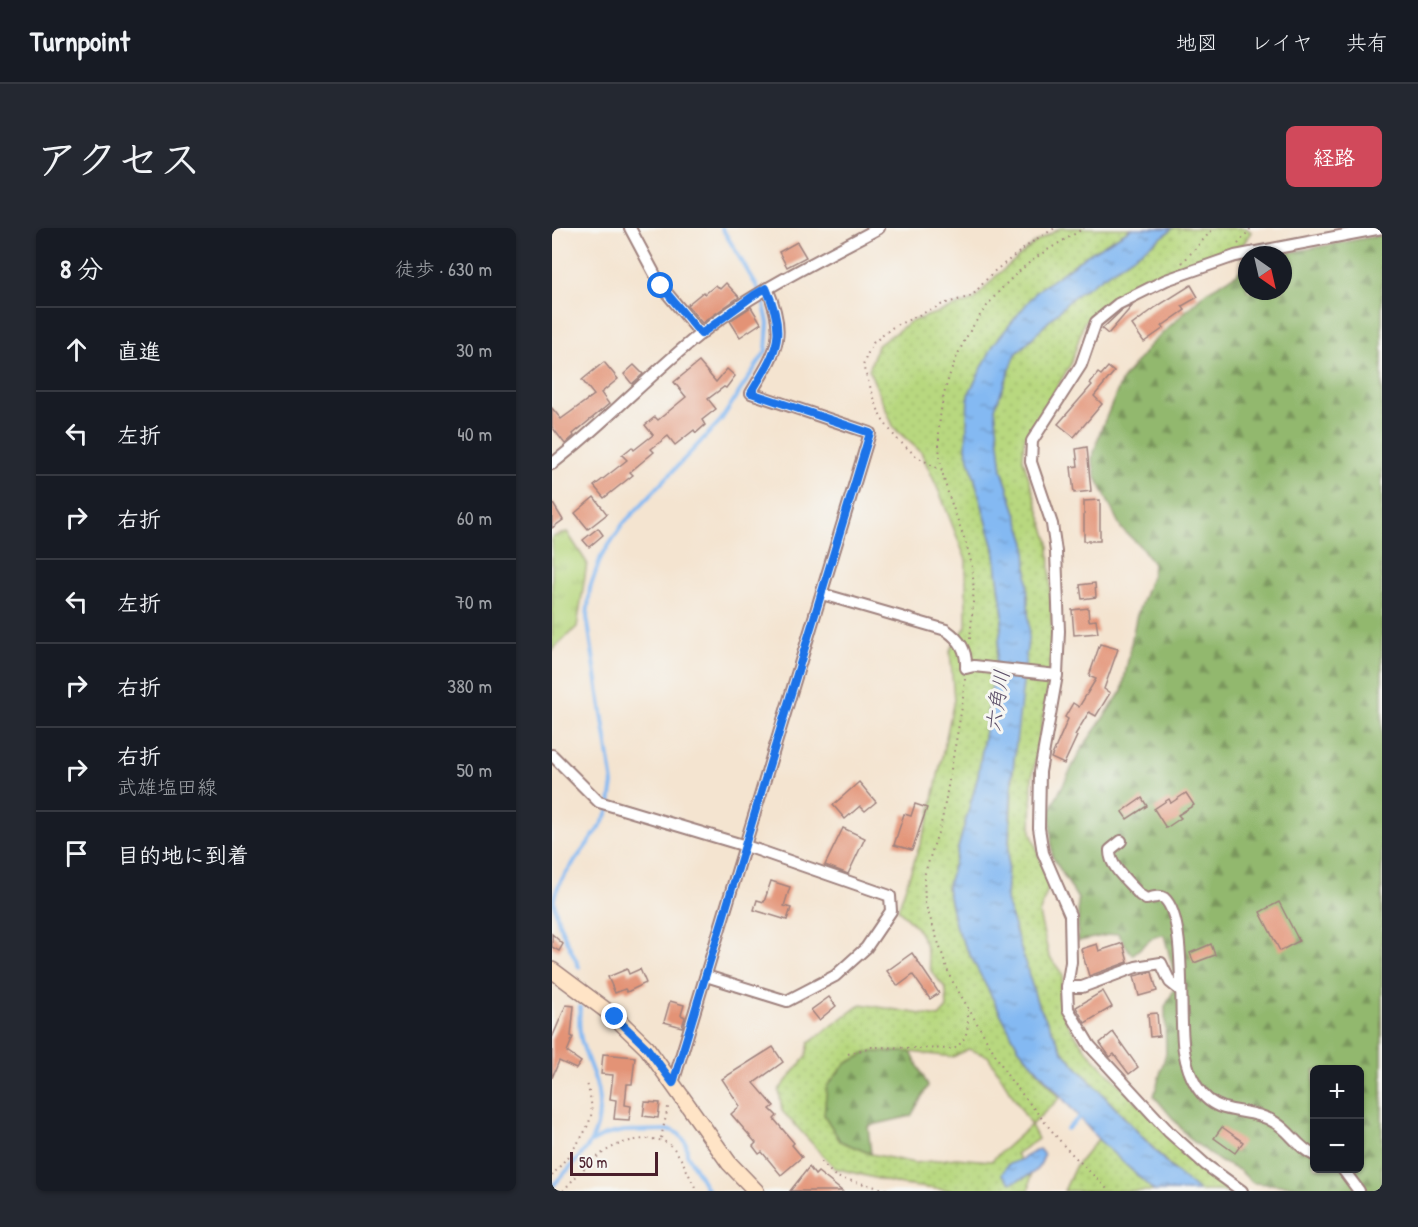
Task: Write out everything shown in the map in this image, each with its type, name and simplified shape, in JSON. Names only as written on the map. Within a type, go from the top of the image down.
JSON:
[{"type":"main road","points":[[552,970],[615,1017],[647,1048],[729,1163],[756,1191]]},
{"type":"street","points":[[630,228],[661,286],[701,334]]},
{"type":"street","points":[[552,464],[576,445],[649,377],[701,334],[754,295],[879,228]]},
{"type":"street","points":[[1242,1191],[1206,1165],[1169,1132],[1090,1046],[1068,1008],[1067,987],[1071,962],[1070,915],[1043,853],[1039,828],[1040,772],[1059,631],[1056,552],[1052,524],[1031,462],[1032,441],[1081,365],[1096,322],[1118,304],[1166,280],[1235,256],[1382,228]]},
{"type":"street","points":[[673,1083],[870,433],[751,393],[775,352],[779,329],[774,306],[766,288]]},
{"type":"street","points":[[822,594],[946,630],[957,638],[967,654],[970,667],[1054,675]]},
{"type":"street","points":[[552,755],[599,802],[746,846],[890,896],[891,911],[866,948],[835,976],[787,1001],[706,976]]},
{"type":"street","points":[[1121,841],[1110,850],[1113,863],[1140,895],[1146,899],[1164,898],[1172,913],[1180,970],[1184,1050],[1189,1071],[1207,1101],[1222,1108],[1262,1115],[1279,1124],[1297,1143],[1310,1152]]},
{"type":"street","points":[[1067,987],[1082,987],[1136,967],[1161,963],[1170,982],[1180,990]]},
{"type":"street","points":[[1346,1173],[1359,1191]]},
{"type":"path","points":[[942,471],[916,456],[902,444],[881,418],[863,366],[866,357],[873,343],[893,327],[943,304],[972,296],[992,273],[1035,240],[1055,228]]},
{"type":"path","points":[[967,654],[973,596],[971,562],[942,471],[939,437],[941,405],[950,373],[971,328],[1006,284],[1040,255],[1084,228]]},
{"type":"path","points":[[1182,263],[1214,228]]},
{"type":"path","points":[[1235,256],[1238,244],[1251,228]]},
{"type":"path","points":[[970,667],[942,820],[924,876],[925,903],[950,977],[1009,1078],[1065,1147],[1109,1191]]},
{"type":"path","points":[[848,1054],[872,1047],[954,1049],[963,1043],[968,1027],[968,1008]]},
{"type":"path","points":[[552,1176],[576,1146],[591,1116],[587,1082]]},
{"type":"path","points":[[661,1138],[665,1120]]},
{"type":"path","points":[[563,1191],[587,1165],[613,1145],[633,1139],[661,1138],[675,1149],[697,1191]]},
{"type":"path","points":[[821,1162],[836,1177],[892,1191]]},
{"type":"green space","points":[[1060,228],[1132,228],[1089,254],[1037,291],[966,448],[994,548],[1003,615],[978,776],[947,888],[956,928],[1018,1047],[1060,1098],[1031,1125],[1038,1139],[1016,1154],[1020,1160],[1007,1165],[1011,1183],[1031,1175],[1029,1191],[956,1191],[902,1185],[835,1168],[782,1111],[779,1090],[806,1057],[809,1043],[861,1004],[939,1017],[947,1008],[946,989],[931,971],[925,943],[916,927],[898,909],[929,818],[954,700],[950,650],[966,627],[966,560],[921,452],[894,428],[869,370],[877,346],[910,322],[974,300],[995,277],[1036,242]],"holes":[[[968,1049],[988,1056],[1031,1125],[991,1161],[956,1158],[915,1163],[871,1154],[840,1141],[845,1064],[869,1052],[911,1052],[953,1057]]]},
{"type":"green space","points":[[1173,228],[1246,228],[1251,232],[1242,246],[1160,274],[1102,304],[1084,322],[1071,364],[1024,440],[1023,459],[1049,543],[1052,635],[1048,688],[1032,778],[1031,832],[1049,886],[1039,914],[1049,956],[1063,975],[1059,999],[1066,1022],[1087,1051],[1201,1169],[1228,1191],[1199,1191],[1175,1171],[1064,1053],[1037,1002],[1006,900],[1026,543],[1002,470],[994,408],[1016,354],[1073,297]]},
{"type":"green space","points":[[1382,235],[1382,1191],[1305,1191],[1294,1186],[1253,1183],[1239,1170],[1221,1162],[1190,1139],[1154,1096],[1166,1053],[1165,1007],[1177,984],[1164,935],[1155,936],[1132,955],[1118,933],[1078,941],[1078,899],[1052,856],[1050,810],[1081,750],[1122,691],[1136,618],[1152,574],[1153,564],[1143,549],[1121,528],[1096,477],[1092,459],[1100,432],[1122,380],[1150,345],[1206,292],[1237,274],[1238,300],[1292,300],[1292,252]]},
{"type":"green space","points":[[567,532],[587,563],[577,627],[552,650],[552,537]]},
{"type":"green space","points":[[869,1052],[911,1052],[928,1086],[911,1116],[868,1126],[871,1154],[840,1141],[824,1115],[827,1086],[845,1064]]},
{"type":"green space","points":[[1098,1139],[1154,1191],[1064,1191],[1075,1167]]},
{"type":"water","name":"六角川","points":[[1132,228],[1173,228],[1073,297],[1016,354],[995,408],[1002,470],[1026,543],[1029,631],[1012,777],[1006,900],[1037,1002],[1064,1053],[1174,1171],[1199,1191],[1154,1191],[1098,1139],[1018,1047],[956,928],[947,888],[978,776],[1003,615],[994,548],[966,448],[968,395],[994,344],[1037,291],[1089,254]]},
{"type":"water","points":[[1039,1149],[1044,1155],[1032,1174],[1011,1183],[1002,1174],[1007,1165]]},
{"type":"building","points":[[797,242],[806,257],[787,267],[779,252]]},
{"type":"building","points":[[726,283],[739,297],[702,323],[687,305],[703,292],[705,294],[716,285],[720,289]]},
{"type":"building","points":[[1191,285],[1198,297],[1182,306],[1185,310],[1144,342],[1132,325]]},
{"type":"building","points":[[1133,305],[1108,334],[1102,329],[1122,310]]},
{"type":"building","points":[[751,307],[761,323],[740,337],[730,321]]},
{"type":"building","points":[[604,362],[618,379],[601,393],[609,404],[573,434],[574,436],[565,444],[552,427],[552,408],[561,419],[594,395],[582,380]]},
{"type":"building","points":[[699,362],[716,382],[727,369],[735,376],[726,388],[724,387],[708,399],[716,409],[702,420],[705,425],[696,433],[694,430],[675,445],[668,436],[651,449],[654,452],[630,472],[633,475],[604,498],[594,486],[627,460],[622,455],[632,447],[634,450],[653,435],[645,425],[655,417],[658,420],[686,397],[674,382]]},
{"type":"building","points":[[634,365],[643,374],[632,384],[624,374]]},
{"type":"building","points":[[1108,367],[1114,372],[1094,396],[1102,404],[1074,437],[1058,424],[1092,385],[1090,383],[1098,373],[1101,375]]},
{"type":"building","points":[[1087,447],[1091,491],[1074,493],[1071,467],[1078,466],[1076,449]]},
{"type":"building","points":[[594,497],[607,514],[588,529],[575,513]]},
{"type":"building","points":[[1100,500],[1100,541],[1084,541],[1084,501]]},
{"type":"building","points":[[552,502],[563,520],[552,528]]},
{"type":"building","points":[[598,528],[603,535],[589,547],[583,540]]},
{"type":"building","points":[[1095,583],[1096,597],[1082,599],[1080,585]]},
{"type":"building","points":[[1088,608],[1089,621],[1096,620],[1098,633],[1074,635],[1072,610]]},
{"type":"building","points":[[1100,644],[1118,649],[1104,689],[1110,693],[1096,716],[1089,712],[1075,735],[1077,736],[1064,764],[1051,758],[1068,719],[1065,717],[1073,703],[1079,707],[1096,679],[1089,676]]},
{"type":"building","points":[[859,782],[876,802],[865,811],[860,806],[845,819],[833,805]]},
{"type":"building","points":[[1186,793],[1194,805],[1178,815],[1181,818],[1166,828],[1154,809],[1169,799],[1171,803]]},
{"type":"building","points":[[1142,798],[1147,806],[1127,819],[1122,812]]},
{"type":"building","points":[[915,804],[927,808],[912,850],[894,845],[904,814],[911,816]]},
{"type":"building","points":[[843,828],[865,838],[848,874],[825,865]]},
{"type":"building","points":[[771,881],[790,887],[784,906],[791,908],[787,920],[754,910],[757,900],[764,902]]},
{"type":"building","points":[[1279,902],[1299,941],[1280,951],[1260,912]]},
{"type":"building","points":[[552,934],[563,944],[559,951],[552,947]]},
{"type":"building","points":[[1123,943],[1128,962],[1089,976],[1081,949],[1097,944],[1099,951]]},
{"type":"building","points":[[1211,944],[1215,955],[1194,963],[1190,953]]},
{"type":"building","points":[[912,953],[939,993],[930,999],[913,975],[898,986],[887,971]]},
{"type":"building","points":[[627,969],[629,974],[640,969],[646,983],[627,992],[625,989],[615,993],[608,977]]},
{"type":"building","points":[[1152,972],[1157,991],[1139,996],[1134,976]]},
{"type":"building","points":[[1103,991],[1112,1007],[1085,1023],[1076,1007]]},
{"type":"building","points":[[829,997],[836,1006],[819,1020],[811,1010]]},
{"type":"building","points":[[670,1001],[684,1005],[681,1015],[685,1017],[682,1027],[664,1022]]},
{"type":"building","points":[[566,1005],[574,1006],[571,1036],[573,1037],[567,1052],[581,1062],[576,1069],[559,1061],[552,1078],[552,1038]]},
{"type":"building","points":[[1157,1013],[1159,1036],[1150,1037],[1148,1014]]},
{"type":"building","points":[[1113,1032],[1138,1067],[1129,1074],[1114,1054],[1110,1057],[1100,1043]]},
{"type":"building","points":[[773,1047],[783,1062],[754,1083],[774,1106],[770,1109],[777,1116],[774,1119],[794,1143],[792,1145],[802,1157],[781,1175],[762,1152],[759,1154],[753,1146],[756,1143],[731,1114],[740,1106],[722,1079]]},
{"type":"building","points":[[603,1054],[635,1057],[632,1084],[627,1084],[625,1105],[631,1106],[629,1120],[614,1119],[616,1100],[610,1099],[613,1075],[601,1074]]},
{"type":"building","points":[[645,1102],[660,1103],[658,1118],[643,1116]]},
{"type":"building","points":[[1222,1127],[1243,1142],[1235,1153],[1214,1138]]},
{"type":"building","points":[[809,1167],[815,1175],[818,1172],[842,1191],[790,1191]]},
{"type":"waterway","points":[[579,967],[558,919],[554,902],[555,893],[560,882],[603,822],[609,809],[613,784],[587,617],[590,588],[601,557],[623,524],[721,420],[766,351],[768,323],[762,295],[722,228]]},
{"type":"waterway","points":[[552,1187],[588,1146],[595,1133],[599,1117],[598,1090],[580,1034],[580,1007]]},
{"type":"waterway","points":[[1067,1129],[1082,1115]]},
{"type":"waterway","points":[[592,1142],[605,1135],[624,1131],[671,1130],[679,1134],[686,1143],[687,1154],[708,1191]]},
{"type":"route","points":[[615,1017],[647,1048],[673,1083],[870,433],[751,393],[775,352],[779,329],[774,306],[766,288],[701,334],[661,286]]}]
